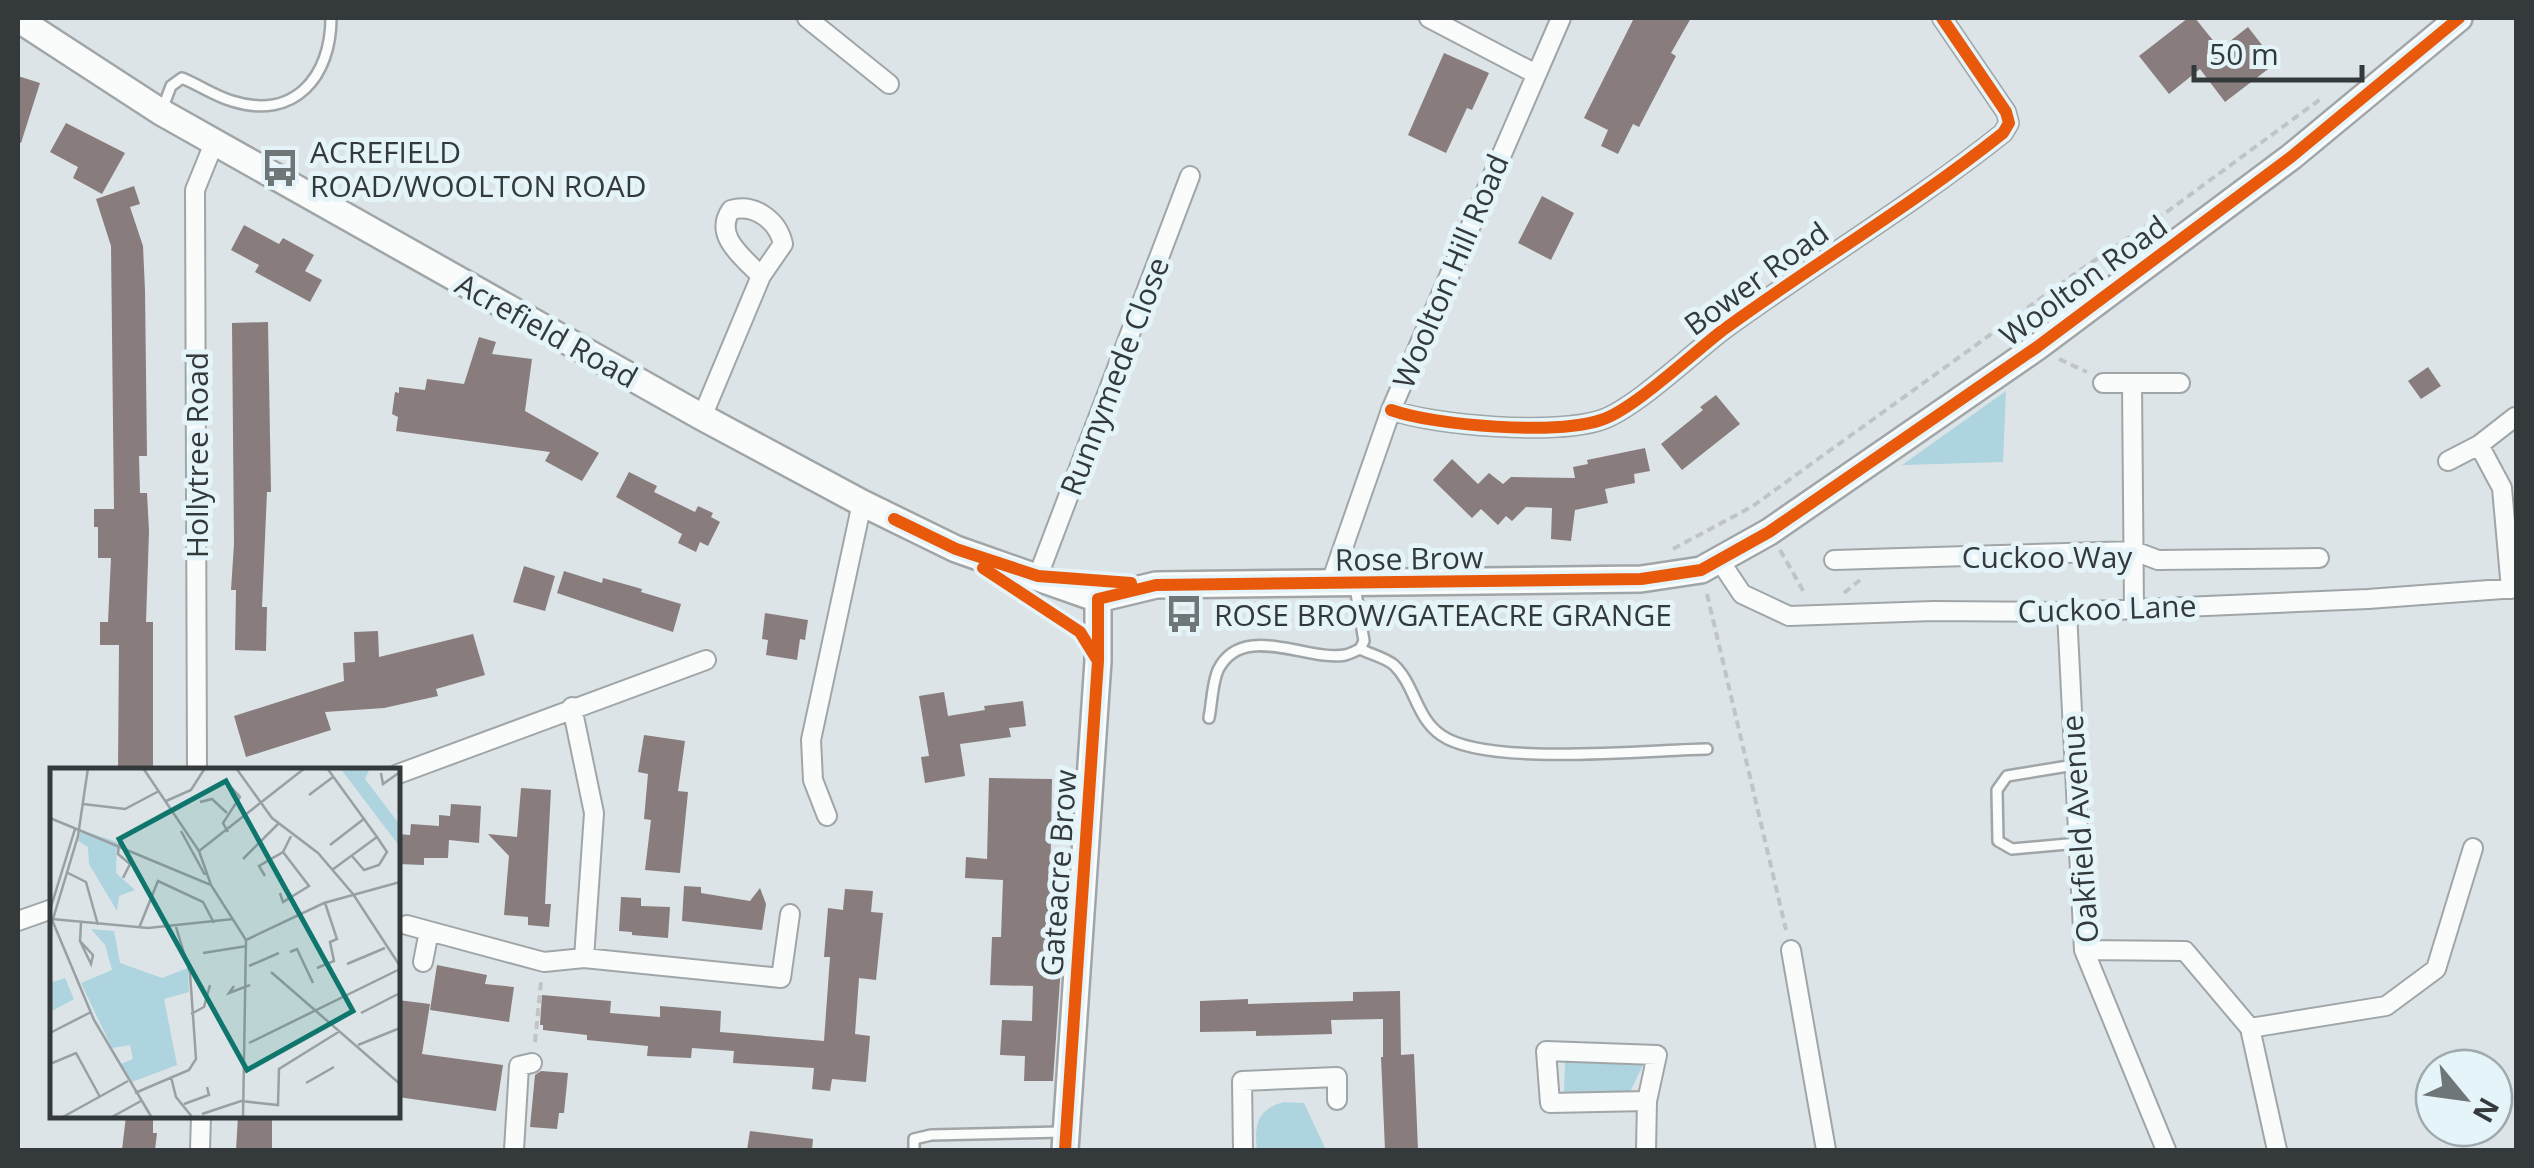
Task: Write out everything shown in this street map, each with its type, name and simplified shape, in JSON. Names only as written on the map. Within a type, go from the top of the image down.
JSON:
[{"type":"main road","name":"Woolton Road","points":[[1710,565],[1769,532],[2037,347],[2291,158],[2459,18]]},
{"type":"main road","name":"Acrefield Road","points":[[18,19],[160,112],[702,418],[956,550],[1098,599]]},
{"type":"main road","name":"Rose Brow","points":[[1098,599],[1156,585],[1640,579],[1710,565]]},
{"type":"main road","name":"Gateacre Brow","points":[[1065,1141],[1098,661],[1098,599]]},
{"type":"street","points":[[807,18],[889,84]]},
{"type":"street","points":[[1429,18],[1534,72]]},
{"type":"street","name":"Woolton Hill Road","points":[[1342,584],[1390,410],[1534,72],[1561,18]]},
{"type":"street","name":"Bower Road","points":[[1390,410],[1432,421],[1551,428],[1602,420],[1626,407],[1724,330],[2003,133],[2008,123],[2006,112],[1942,18]]},
{"type":"street","name":"Hollytree Road","points":[[197,768],[195,190],[214,143]]},
{"type":"street","name":"Runnymede Close","points":[[1038,576],[1190,176]]},
{"type":"street","points":[[702,418],[762,276]]},
{"type":"street","points":[[2103,383],[2180,383]]},
{"type":"street","points":[[2132,385],[2134,608]]},
{"type":"street","points":[[2448,461],[2479,446],[2515,417]]},
{"type":"street","points":[[2479,446],[2502,488],[2514,588]]},
{"type":"street","points":[[827,816],[813,780],[812,740],[862,503]]},
{"type":"street","name":"Cuckoo Way","points":[[1834,560],[2134,551],[2158,560],[2320,558]]},
{"type":"street","name":"Cuckoo Lane","points":[[1710,565],[1742,594],[1788,616],[2067,612],[2368,599],[2514,588]]},
{"type":"street","name":"Oakfield Avenue","points":[[2067,612],[2084,950],[2166,1150]]},
{"type":"street","points":[[400,773],[706,660]]},
{"type":"street","points":[[572,707],[594,813],[584,958]]},
{"type":"street","points":[[2250,1028],[2386,1006],[2436,969],[2473,848]]},
{"type":"street","points":[[18,922],[50,910]]},
{"type":"street","points":[[407,924],[544,962],[584,958],[781,978],[790,914]]},
{"type":"street","points":[[422,962],[429,931]]},
{"type":"street","points":[[1791,950],[1826,1150]]},
{"type":"street","points":[[2084,950],[2185,951],[2250,1028],[2277,1150]]},
{"type":"street","points":[[1646,1150],[1647,1102],[1657,1054],[1546,1051],[1550,1103],[1647,1102]]},
{"type":"street","points":[[514,1150],[519,1066],[532,1063]]},
{"type":"street","points":[[1242,1150],[1242,1080],[1337,1077],[1336,1100]]},
{"type":"street","points":[[200,1150],[201,1118]]},
{"type":"lane","points":[[160,112],[171,86],[182,78],[232,101],[271,106],[293,100],[308,88],[321,66],[328,49],[331,18]]},
{"type":"lane","points":[[1210,718],[1216,674],[1236,651],[1263,645],[1344,656],[1360,649],[1364,642],[1342,584]]},
{"type":"lane","points":[[1360,649],[1392,662],[1423,718],[1457,744],[1501,754],[1707,748]]},
{"type":"lane","points":[[2074,766],[2007,776],[1997,790],[1998,841],[2012,848],[2078,843]]},
{"type":"lane","points":[[914,1150],[914,1138],[931,1135],[1065,1141]]},
{"type":"path","points":[[1668,551],[1753,506],[2322,98]]},
{"type":"path","points":[[2037,347],[2075,364],[2103,383]]},
{"type":"path","points":[[1769,532],[1818,616],[1886,557]]},
{"type":"path","points":[[1710,565],[1791,950]]},
{"type":"path","points":[[532,1063],[544,962]]},
{"type":"shaded area","points":[[2006,391],[2003,462],[1902,465]]},
{"type":"shaded area","points":[[1565,1062],[1644,1063],[1630,1092],[1564,1092]]},
{"type":"shaded area","points":[[1284,1102],[1304,1103],[1325,1148],[1257,1150],[1259,1119],[1268,1109]]},
{"type":"building","points":[[1634,18],[1691,18],[1639,127],[1633,124],[1618,154],[1601,146],[1608,130],[1584,118]]},
{"type":"building","points":[[2188,18],[2195,18],[2220,49],[2248,27],[2276,63],[2225,102],[2200,69],[2169,94],[2139,56]]},
{"type":"building","points":[[1444,53],[1489,73],[1446,153],[1408,135]]},
{"type":"building","points":[[18,76],[40,83],[21,143],[18,142]]},
{"type":"building","points":[[66,123],[125,153],[102,194],[73,178],[78,167],[50,152]]},
{"type":"building","points":[[134,186],[140,204],[130,207],[143,246],[145,290],[147,456],[139,456],[140,493],[147,493],[149,531],[146,622],[153,622],[153,768],[118,768],[119,645],[100,645],[100,622],[108,622],[111,558],[98,558],[94,509],[114,509],[111,246],[96,199]]},
{"type":"building","points":[[1542,196],[1574,213],[1551,260],[1518,243]]},
{"type":"building","points":[[244,225],[279,244],[283,238],[314,255],[305,271],[322,280],[310,302],[255,272],[259,265],[231,250]]},
{"type":"building","points":[[268,322],[271,492],[267,492],[262,607],[267,607],[266,651],[235,650],[236,590],[231,590],[232,323]]},
{"type":"building","points":[[479,337],[496,342],[492,354],[532,359],[525,411],[599,453],[582,481],[545,461],[550,452],[396,431],[398,417],[392,414],[399,387],[425,390],[427,379],[464,384]]},
{"type":"building","points":[[2428,367],[2441,386],[2421,399],[2408,381]]},
{"type":"building","points":[[1716,395],[1740,424],[1682,470],[1661,444]]},
{"type":"building","points":[[1645,448],[1650,471],[1634,474],[1635,483],[1605,489],[1608,503],[1575,510],[1571,541],[1551,539],[1552,508],[1526,507],[1512,521],[1506,516],[1498,525],[1481,509],[1472,518],[1433,480],[1452,459],[1478,484],[1489,473],[1503,484],[1511,477],[1575,478],[1573,467],[1588,464],[1587,460]]},
{"type":"building","points":[[629,472],[657,486],[654,492],[695,512],[698,506],[713,513],[711,517],[720,522],[708,546],[700,542],[696,552],[678,543],[682,534],[616,497]]},
{"type":"building","points":[[524,566],[555,576],[545,611],[513,602]]},
{"type":"building","points":[[564,571],[602,583],[603,578],[642,589],[641,592],[681,604],[673,632],[557,593]]},
{"type":"building","points":[[765,613],[808,620],[797,660],[766,655],[768,640],[762,639]]},
{"type":"building","points":[[378,631],[379,657],[473,634],[485,675],[436,689],[438,696],[384,708],[325,712],[331,730],[246,757],[234,716],[344,681],[343,663],[355,662],[354,632]]},
{"type":"building","points":[[944,692],[948,716],[1023,701],[1026,726],[1009,728],[1011,737],[960,744],[965,776],[925,783],[921,757],[929,756],[919,696]]},
{"type":"building","points":[[644,735],[685,741],[678,791],[688,792],[680,873],[645,870],[651,820],[644,819],[648,774],[638,772]]},
{"type":"building","points":[[989,778],[1052,779],[1050,893],[1066,894],[1053,1081],[1024,1081],[1025,1056],[1000,1055],[1002,1020],[1032,1021],[1033,986],[990,985],[992,937],[1001,937],[1003,880],[965,878],[966,857],[987,859]]},
{"type":"building","points":[[521,788],[551,790],[545,904],[551,904],[549,927],[528,925],[528,917],[504,915],[509,856],[488,834],[517,837]]},
{"type":"building","points":[[451,804],[481,806],[479,843],[449,840],[448,858],[424,858],[424,865],[400,864],[400,834],[410,835],[411,824],[439,826],[439,815],[450,816]]},
{"type":"building","points":[[684,886],[701,887],[701,893],[750,901],[760,888],[766,904],[762,930],[682,921]]},
{"type":"building","points":[[845,889],[873,891],[871,912],[883,913],[876,980],[859,978],[855,1034],[870,1036],[866,1082],[832,1079],[830,1091],[812,1089],[814,1068],[733,1063],[734,1051],[692,1048],[691,1058],[647,1056],[648,1046],[587,1040],[587,1035],[543,1030],[540,1025],[542,995],[611,1001],[610,1013],[660,1017],[660,1006],[721,1011],[720,1032],[824,1041],[830,957],[824,957],[828,908],[843,910]]},
{"type":"building","points":[[621,897],[641,898],[641,906],[670,907],[668,938],[619,931]]},
{"type":"building","points":[[437,965],[487,975],[485,984],[514,987],[509,1022],[430,1010]]},
{"type":"building","points":[[1400,991],[1401,1055],[1414,1054],[1418,1150],[1385,1150],[1383,1019],[1331,1020],[1332,1034],[1256,1036],[1256,1031],[1200,1032],[1200,1001],[1353,1001],[1353,992]]},
{"type":"building","points":[[400,1000],[430,1004],[422,1054],[503,1065],[496,1111],[400,1097]]},
{"type":"building","points":[[541,1071],[568,1073],[564,1113],[559,1113],[557,1129],[530,1127],[535,1075]]},
{"type":"building","points":[[126,1118],[153,1118],[153,1133],[157,1133],[155,1150],[122,1150]]},
{"type":"building","points":[[238,1118],[272,1118],[272,1150],[236,1150]]},
{"type":"building","points":[[750,1131],[813,1139],[812,1150],[747,1150]]},
{"type":"cycle path","points":[[1391,410],[1436,420],[1527,428],[1581,425],[1601,420],[1629,405],[1723,330],[2003,133],[2009,123],[2006,112],[1942,18]]},
{"type":"cycle path","points":[[1065,1150],[1098,661],[1098,599],[1156,585],[1641,579],[1701,570],[1769,532],[2037,347],[2291,157],[2459,18]]},
{"type":"cycle path","points":[[894,519],[956,549],[1038,576],[1131,583]]},
{"type":"cycle path","points":[[983,568],[1080,632],[1098,661]]},
{"type":"place","name":"ACREFIELD ROAD/WOOLTON ROAD","points":[[280,168]]},
{"type":"place","name":"ROSE BROW/GATEACRE GRANGE","points":[[1184,614]]}]
